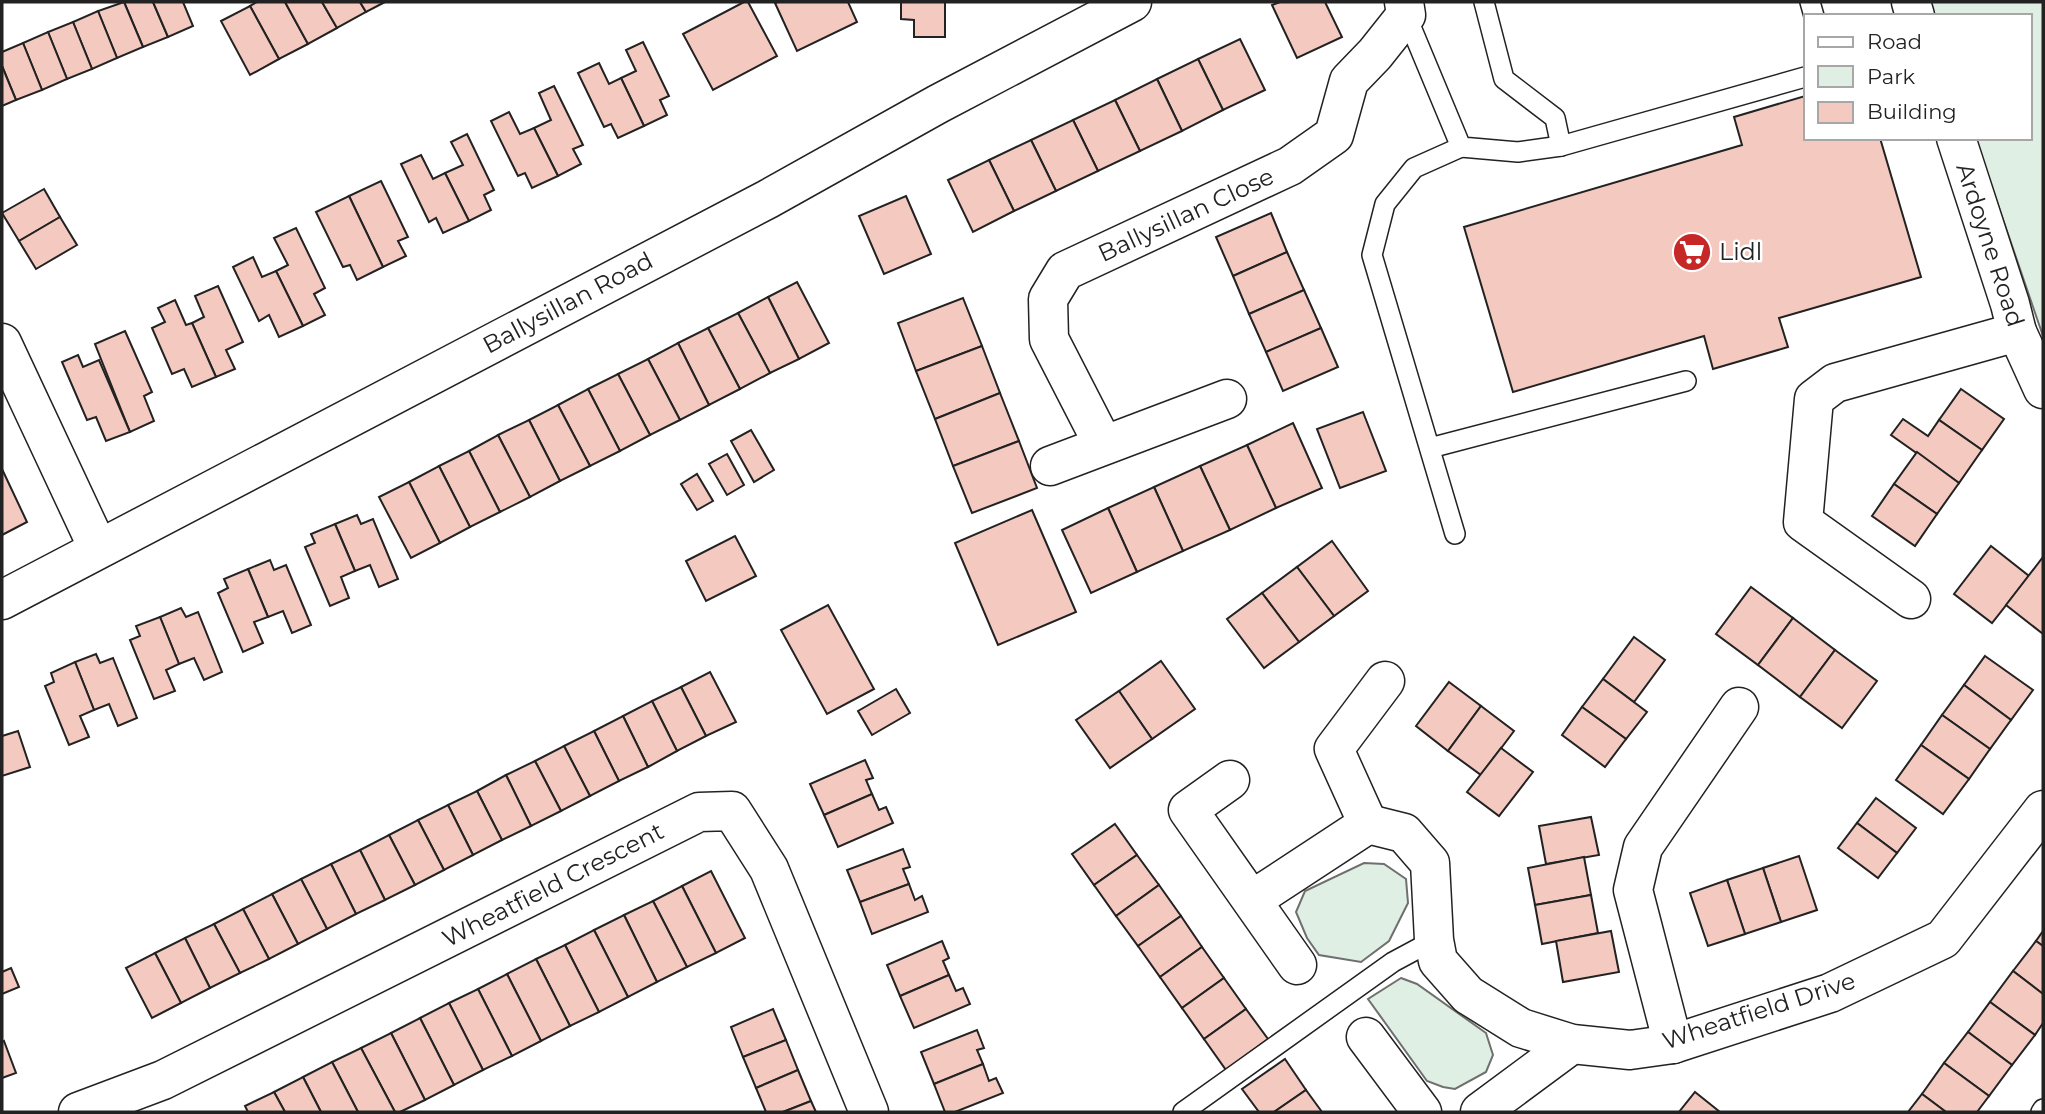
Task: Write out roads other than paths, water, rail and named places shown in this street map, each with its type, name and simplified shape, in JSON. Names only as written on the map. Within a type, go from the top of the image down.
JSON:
[{"type":"main road","name":"Ballysillan Road","points":[[2,600],[768,199],[938,104],[1132,2]]},
{"type":"main road","name":"Ballysillan Close","points":[[1103,444],[1049,339],[1048,299],[1065,271],[1290,166],[1334,135],[1349,81],[1375,54],[1405,9]]},
{"type":"main road","name":"Ardoyne Road","points":[[1957,140],[2017,332],[2043,389]]},
{"type":"main road","points":[[1911,599],[1803,522],[1814,399],[1835,383],[2017,332]]},
{"type":"main road","points":[[2,343],[98,548]]},
{"type":"main road","points":[[1050,466],[1227,399]]},
{"type":"main road","points":[[1252,900],[1368,824],[1334,748],[1385,681]]},
{"type":"main road","points":[[1673,1044],[1633,890],[1643,847],[1739,707]]},
{"type":"main road","points":[[1230,780],[1188,810],[1297,965]]},
{"type":"main road","name":"Wheatfield Drive","points":[[1368,824],[1404,833],[1430,863],[1434,940],[1438,961],[1468,995],[1521,1028],[1572,1044],[1630,1050],[1673,1044],[1830,993],[1943,939],[2043,810]]},
{"type":"main road","name":"Wheatfield Crescent","points":[[78,1112],[163,1080],[699,812],[732,811],[769,869],[869,1112]]},
{"type":"main road","points":[[1366,1037],[1422,1112]]},
{"type":"main road","points":[[1480,1112],[1572,1044]]},
{"type":"lane","points":[[1484,2],[1504,79],[1555,118],[1562,146]]},
{"type":"lane","points":[[1405,9],[1461,147]]},
{"type":"lane","points":[[1455,534],[1372,255],[1385,204],[1414,168],[1461,147],[1518,152],[1562,146],[1804,77]]},
{"type":"lane","points":[[1430,449],[1686,381]]},
{"type":"lane","points":[[1183,1112],[1393,962],[1434,940]]},
{"type":"place","name":"Lidl","points":[[1692,252]]}]
